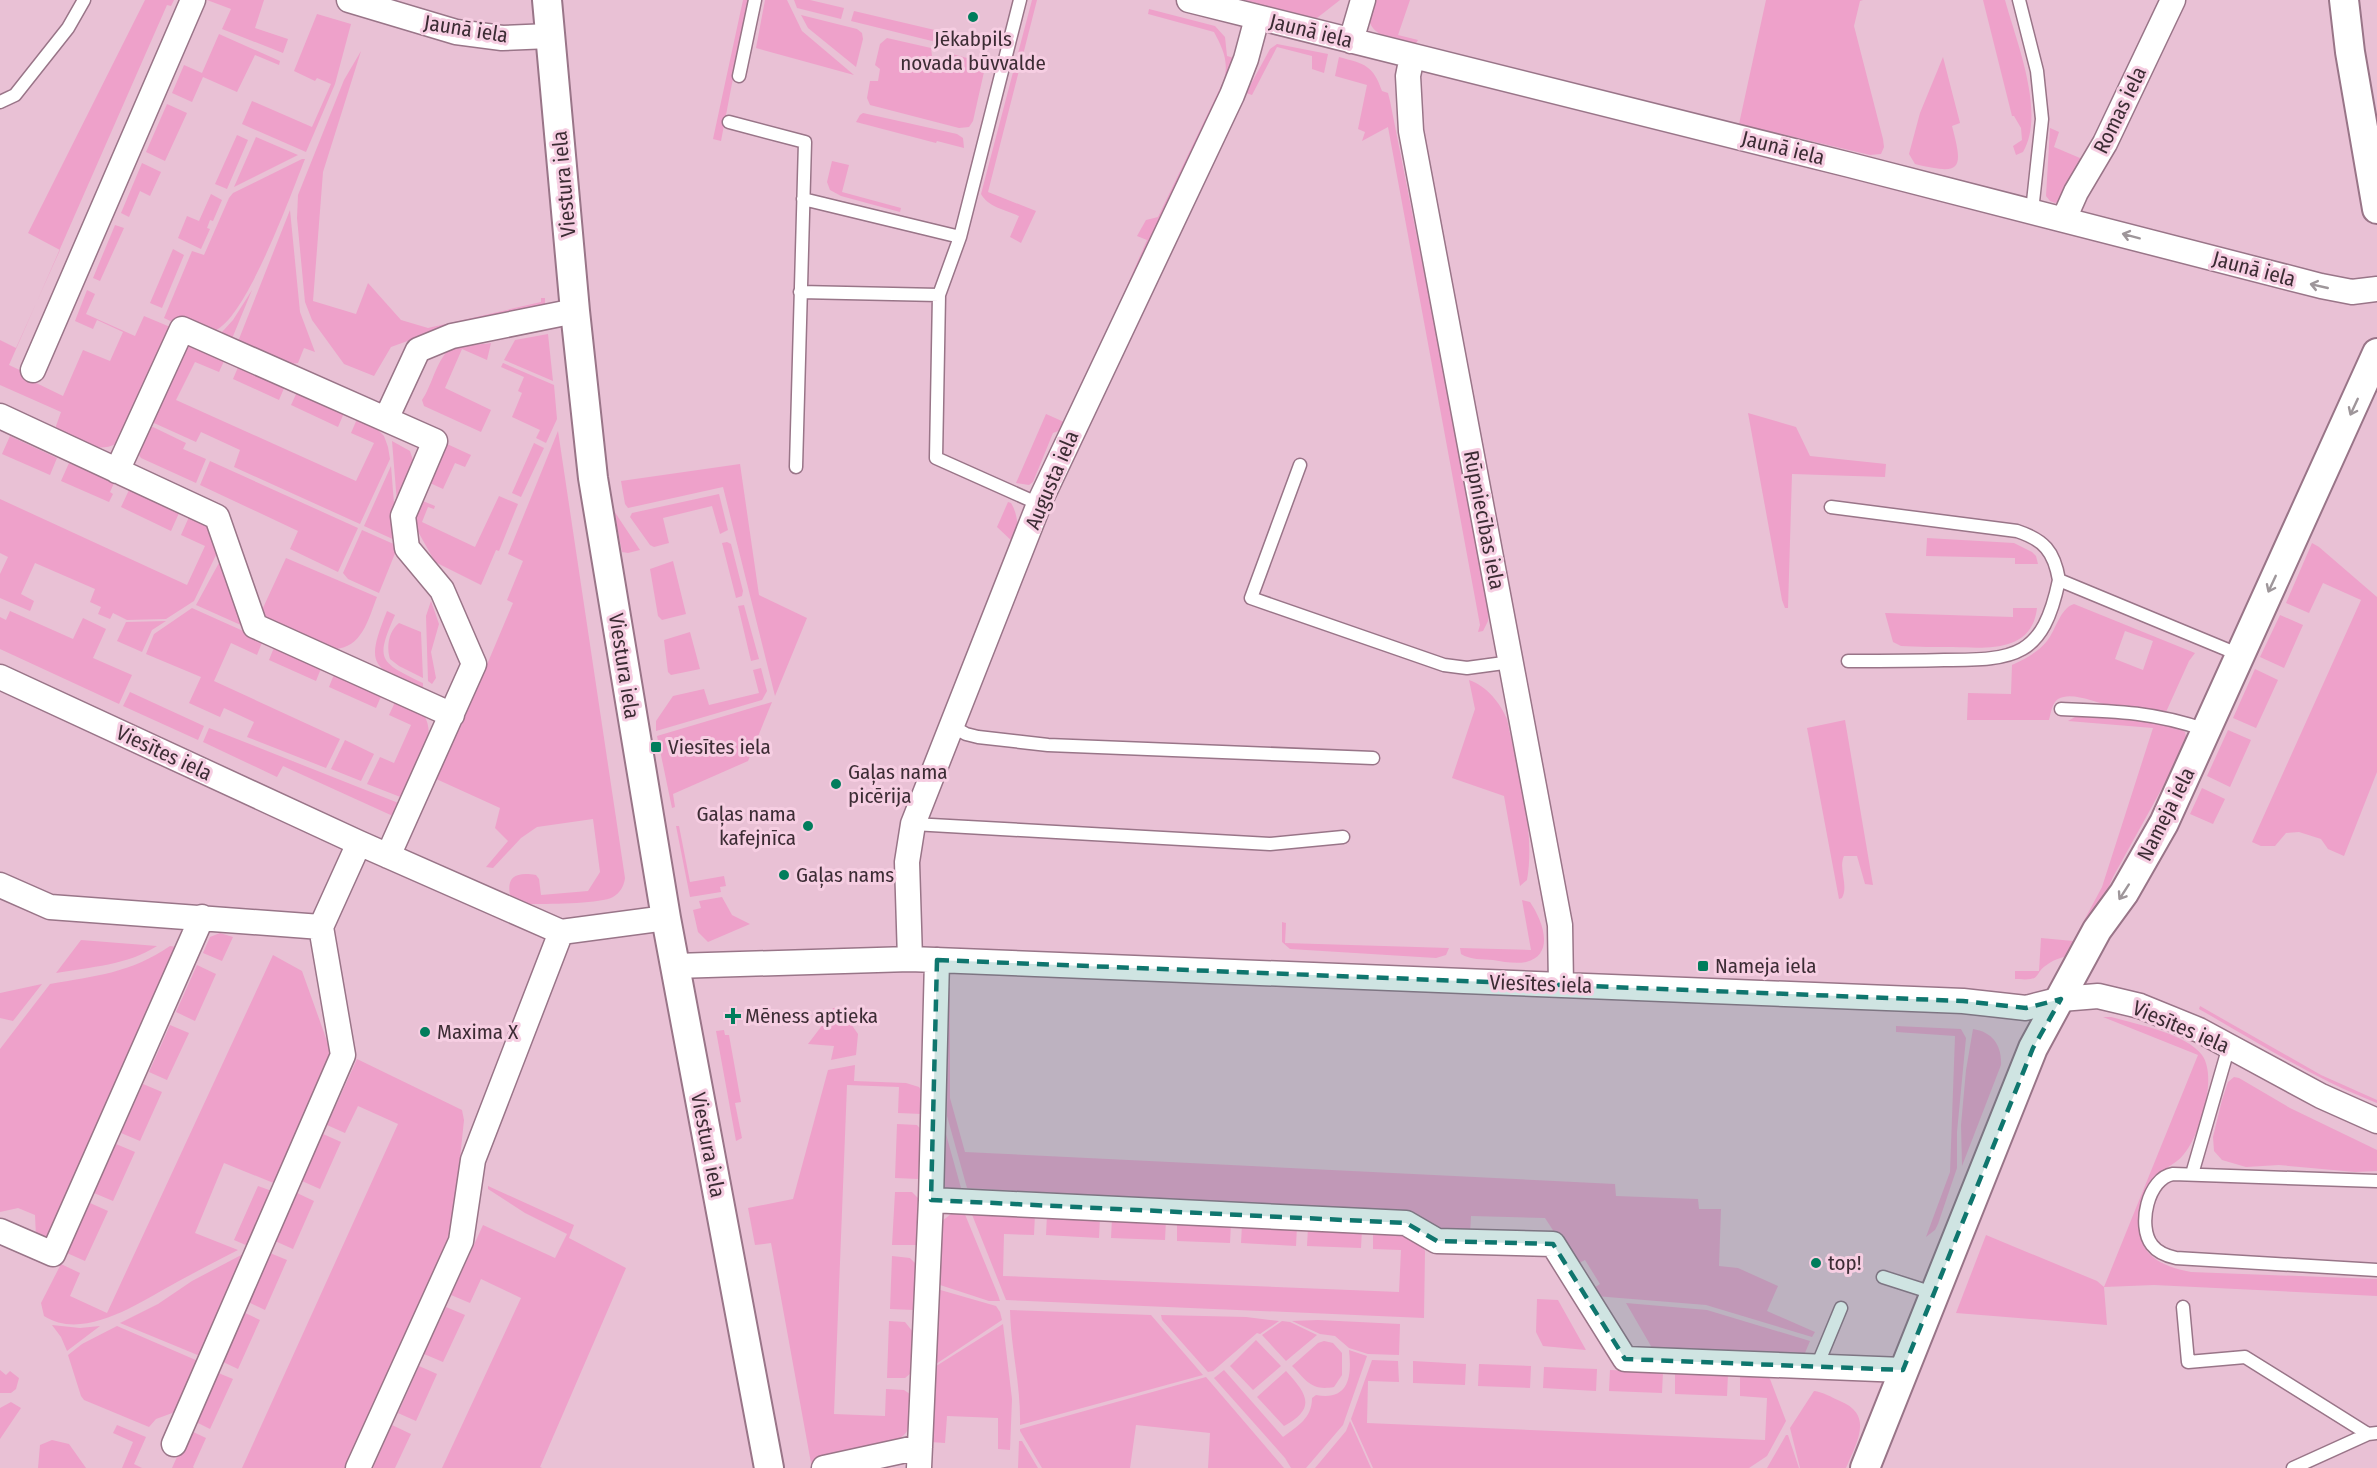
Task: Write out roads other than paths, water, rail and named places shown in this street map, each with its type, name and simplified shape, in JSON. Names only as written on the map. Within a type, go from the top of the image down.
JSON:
[{"type":"street","points":[[33,370],[193,0]]},
{"type":"street","name":"Jaunā iela","points":[[350,0],[389,6],[456,32],[501,38],[550,36]]},
{"type":"street","name":"Viestura iela","points":[[547,0],[575,311],[593,478],[666,918],[769,1468]]},
{"type":"street","name":"Jaunā iela","points":[[1189,0],[2064,219],[2321,286],[2352,292],[2377,289]]},
{"type":"street","points":[[1352,41],[1363,0]]},
{"type":"street","name":"Romas iela","points":[[2064,219],[2076,192],[2105,143],[2173,0]]},
{"type":"street","points":[[2344,0],[2350,52],[2377,209]]},
{"type":"street","name":"Augusta iela","points":[[910,959],[907,862],[913,824],[950,725],[1009,586],[1039,504],[1232,95],[1246,59],[1257,18]]},
{"type":"street","name":"Rūpniecības iela","points":[[1412,56],[1408,76],[1411,131],[1560,925],[1561,985]]},
{"type":"street","points":[[387,419],[418,350],[452,336],[575,311]]},
{"type":"street","points":[[117,471],[182,329],[435,441],[403,516],[407,548],[442,590],[474,664],[388,856]]},
{"type":"street","name":"Nameja iela","points":[[1865,1468],[2033,1048],[2097,930],[2124,893],[2164,824],[2377,353]]},
{"type":"street","points":[[0,416],[217,518],[255,626],[452,714]]},
{"type":"street","name":"Viesītes iela","points":[[0,677],[359,843],[561,932]]},
{"type":"street","points":[[174,1444],[343,1056],[321,927],[359,843]]},
{"type":"street","points":[[0,885],[50,907],[321,927]]},
{"type":"street","points":[[0,1231],[53,1254],[202,917]]},
{"type":"street","points":[[358,1468],[461,1241],[473,1160],[561,932],[666,918]]},
{"type":"street","name":"Viesītes iela","points":[[675,966],[910,959],[1962,1001],[2026,1008],[2061,999],[2098,996],[2140,1006],[2199,1030],[2321,1096],[2377,1121]]},
{"type":"street","points":[[824,1468],[919,1458],[931,1200],[937,960]]},
{"type":"street","points":[[931,1200],[1406,1223],[1437,1241],[1553,1244],[1625,1359],[1903,1370]]},
{"type":"lane","points":[[0,102],[15,95],[68,28],[84,0]]},
{"type":"lane","points":[[739,76],[755,0]]},
{"type":"lane","points":[[1020,0],[960,237],[939,296],[936,458],[1039,504]]},
{"type":"lane","points":[[2019,0],[2037,71],[2042,119],[2032,211]]},
{"type":"lane","points":[[729,122],[805,142],[796,467]]},
{"type":"lane","points":[[803,199],[960,237]]},
{"type":"lane","points":[[800,292],[939,296]]},
{"type":"lane","points":[[1300,465],[1251,598],[1444,666],[1467,668],[1511,662]]},
{"type":"lane","points":[[1831,507],[2023,533],[2040,540],[2047,548],[2057,568],[2059,580],[2051,611],[2041,632],[2014,654],[1986,660],[1848,661]]},
{"type":"lane","points":[[2059,580],[2240,655]]},
{"type":"lane","points":[[2061,709],[2140,712],[2174,719],[2206,730]]},
{"type":"lane","points":[[950,725],[966,734],[978,737],[1048,745],[1373,758]]},
{"type":"lane","points":[[913,824],[1270,844],[1343,837]]},
{"type":"lane","points":[[2192,1174],[2229,1046]]},
{"type":"lane","points":[[2377,1181],[2165,1175],[2152,1191],[2147,1208],[2147,1237],[2150,1244],[2162,1254],[2184,1259],[2377,1270]]},
{"type":"lane","points":[[1883,1277],[1936,1294]]},
{"type":"lane","points":[[2183,1306],[2188,1362],[2245,1357],[2372,1433]]},
{"type":"lane","points":[[1817,1366],[1841,1308]]},
{"type":"lane","points":[[2293,1468],[2372,1433]]},
{"type":"place","name":"Jēkabpils novada būvvalde","points":[[973,17]]},
{"type":"place","name":"Viesītes iela","points":[[656,747]]},
{"type":"place","name":"Gaļas nama picērija","points":[[836,784]]},
{"type":"place","name":"Gaļas nama kafejnīca","points":[[808,826]]},
{"type":"place","name":"Gaļas nams","points":[[784,875]]},
{"type":"place","name":"Nameja iela","points":[[1703,966]]},
{"type":"place","name":"Mēness aptieka","points":[[733,1016]]},
{"type":"place","name":"Maxima X","points":[[425,1032]]},
{"type":"place","name":"top!","points":[[1816,1263]]}]
